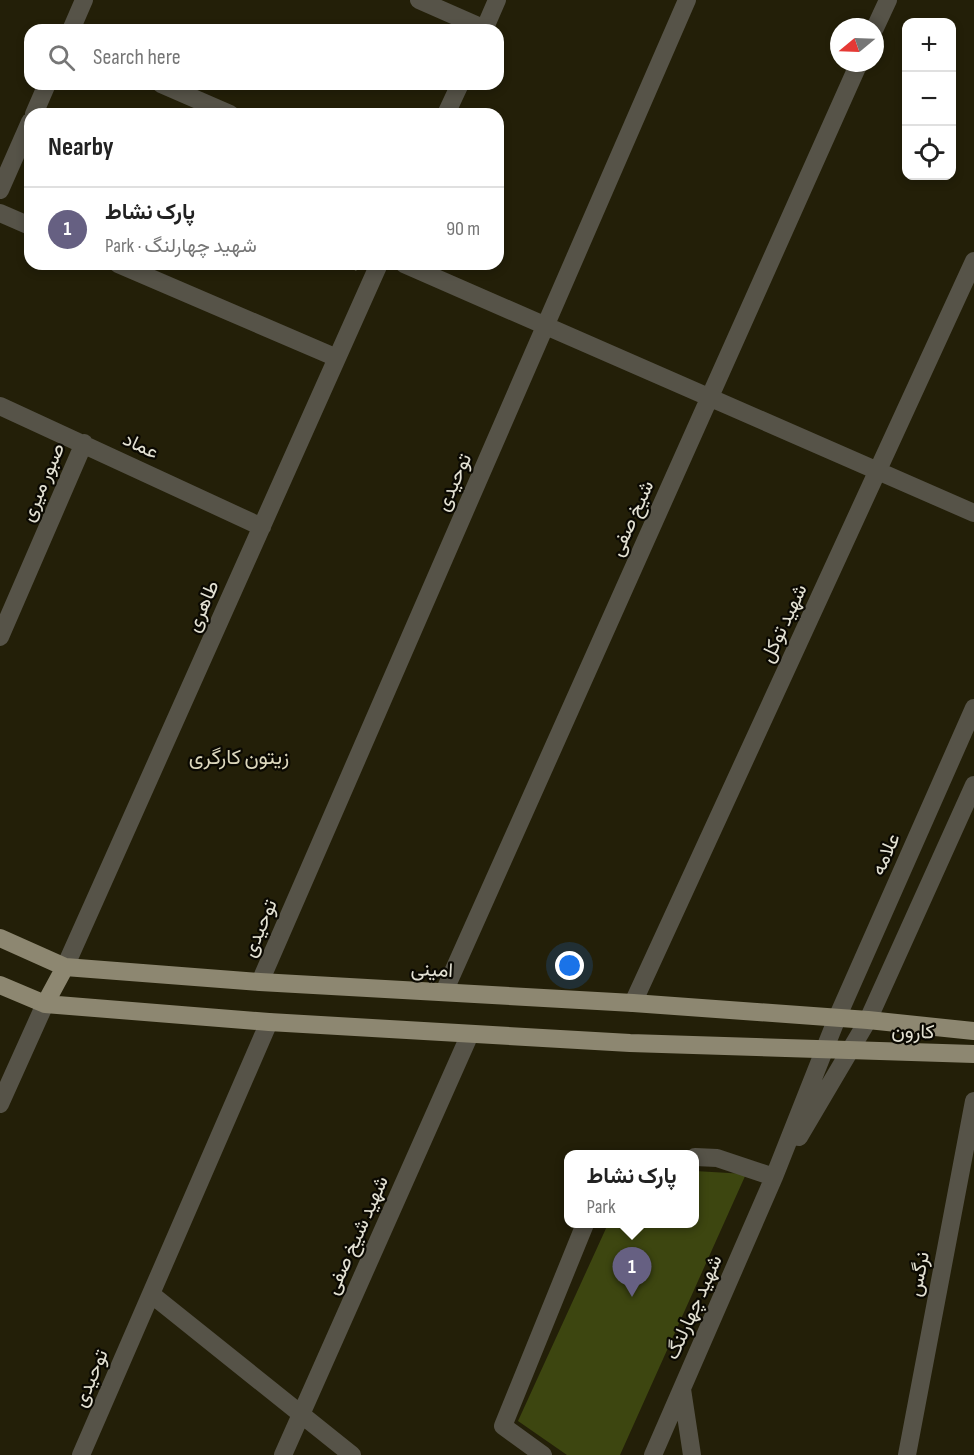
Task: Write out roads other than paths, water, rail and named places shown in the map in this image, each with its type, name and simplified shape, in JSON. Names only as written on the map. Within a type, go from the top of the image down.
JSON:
[{"type":"main road","name":"امینی","points":[[0,938],[65,967],[261,982],[633,1003],[868,1020]]},
{"type":"main road","points":[[45,1004],[65,967]]},
{"type":"main road","points":[[0,985],[45,1004],[268,1022],[851,1052]]},
{"type":"main road","name":"کارون","points":[[868,1020],[974,1031]]},
{"type":"main road","name":"کارون","points":[[851,1052],[974,1054]]},
{"type":"street","points":[[74,24],[84,0]]},
{"type":"street","points":[[419,0],[473,24]]},
{"type":"street","points":[[486,24],[497,0]]},
{"type":"street","name":"توحیدی","points":[[261,982],[687,0]]},
{"type":"street","points":[[880,18],[888,0]]},
{"type":"street","name":"شیخ صفی","points":[[444,992],[855,72]]},
{"type":"street","points":[[37,108],[44,90]]},
{"type":"street","points":[[175,90],[216,108]]},
{"type":"street","points":[[449,108],[457,90]]},
{"type":"street","points":[[0,190],[24,136]]},
{"type":"street","points":[[0,213],[24,223]]},
{"type":"street","name":"شهید توکل","points":[[633,1003],[974,261]]},
{"type":"street","points":[[132,270],[337,358]]},
{"type":"street","name":"طاهری","points":[[65,967],[376,270]]},
{"type":"street","points":[[418,270],[974,513]]},
{"type":"street","name":"عماد","points":[[0,406],[262,526]]},
{"type":"street","name":"صبور میری","points":[[0,638],[84,443]]},
{"type":"street","name":"علامه","points":[[774,1177],[837,1018],[974,708]]},
{"type":"street","points":[[699,1157],[717,1158],[774,1177],[851,1052],[868,1020],[974,785]]},
{"type":"street","points":[[0,1104],[45,1004]]},
{"type":"street","name":"توحیدی","points":[[81,1455],[268,1022]]},
{"type":"street","name":"شهید شیخ صفی","points":[[283,1455],[471,1034]]},
{"type":"street","name":"نرگس","points":[[907,1455],[974,1101]]},
{"type":"street","name":"شهید چهارلنگ","points":[[653,1455],[774,1177]]},
{"type":"street","points":[[543,1455],[502,1426],[583,1228]]},
{"type":"street","points":[[151,1294],[352,1455]]},
{"type":"street","points":[[682,1389],[692,1455]]},
{"type":"place","name":"پارک نشاط","points":[[632,1297]]},
{"type":"district","name":"زیتون کارگری","points":[[239,757]]}]
